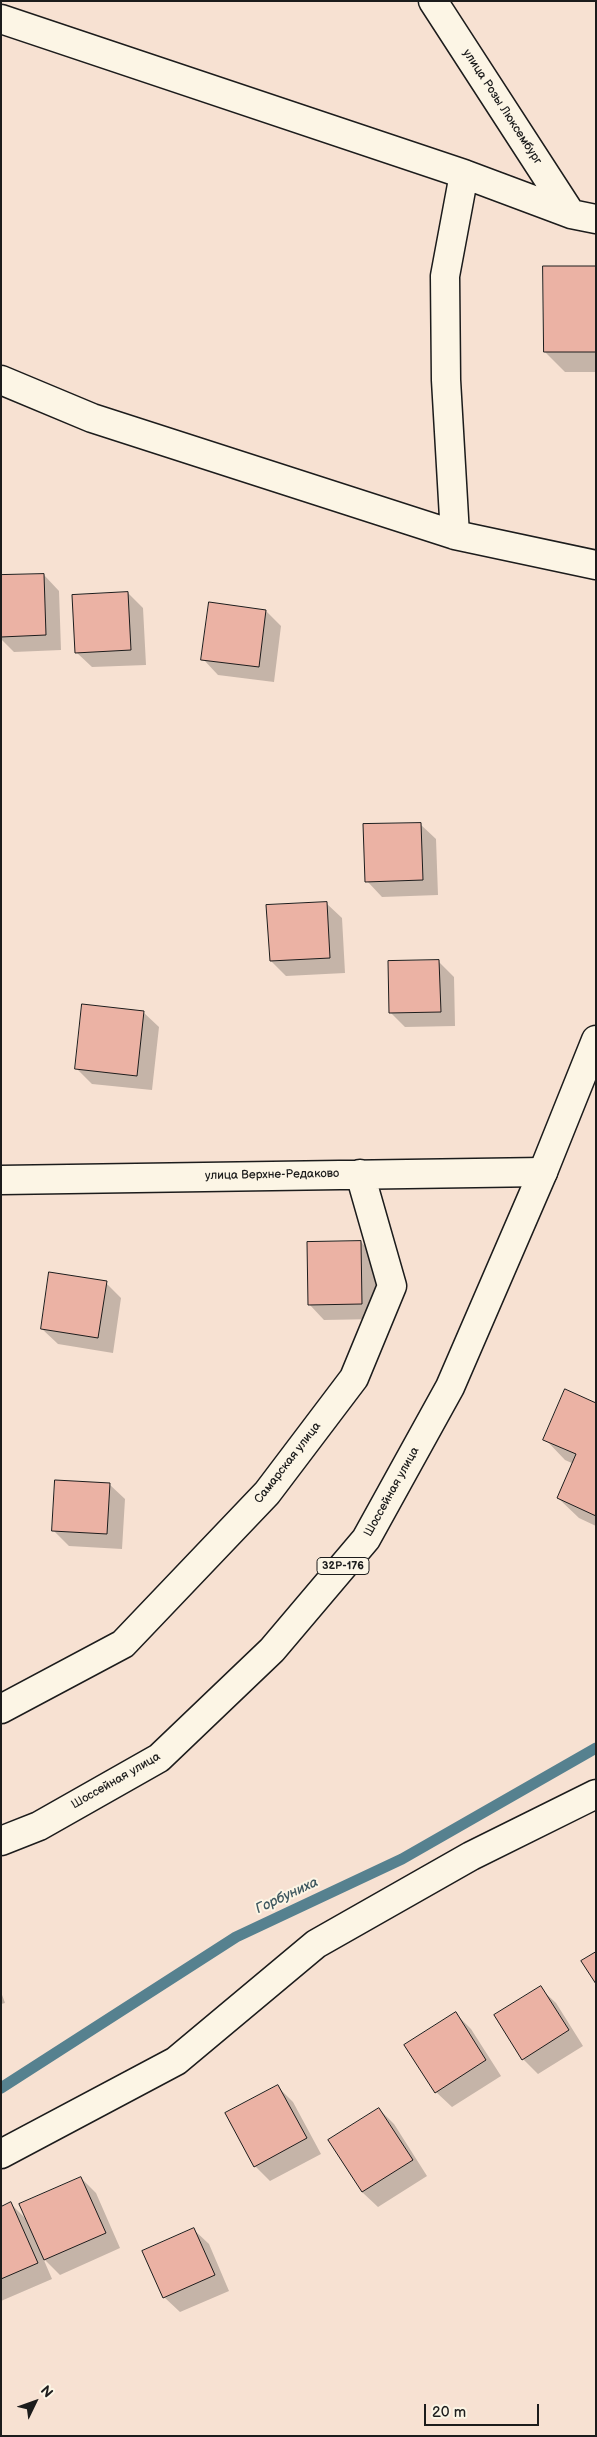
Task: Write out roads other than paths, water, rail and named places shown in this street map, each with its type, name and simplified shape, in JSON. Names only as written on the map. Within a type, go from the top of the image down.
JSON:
[{"type":"street","name":"улица Розы Люксембург","points":[[433,1],[583,217]]},
{"type":"street","points":[[1,19],[464,174],[583,217]]},
{"type":"street","points":[[456,535],[446,380],[445,276],[464,174]]},
{"type":"street","points":[[1,380],[92,418],[456,535],[596,565]]},
{"type":"street","name":"32Р-176","points":[[543,1172],[596,1040]]},
{"type":"street","name":"улица Верхне-Редаково","points":[[1,1180],[543,1172]]},
{"type":"street","name":"Шоссейная улица","points":[[1,1841],[39,1826],[159,1758],[272,1650],[366,1539],[450,1387],[543,1172]]},
{"type":"street","name":"Самарская улица","points":[[1,1709],[123,1644],[267,1493],[354,1378],[392,1286],[360,1174]]},
{"type":"street","points":[[1,2154],[176,2061],[316,1944],[472,1856],[596,1794]]},
{"type":"waterway","name":"Горбуниха","points":[[1,2088],[236,1937],[402,1859],[596,1748]]}]
